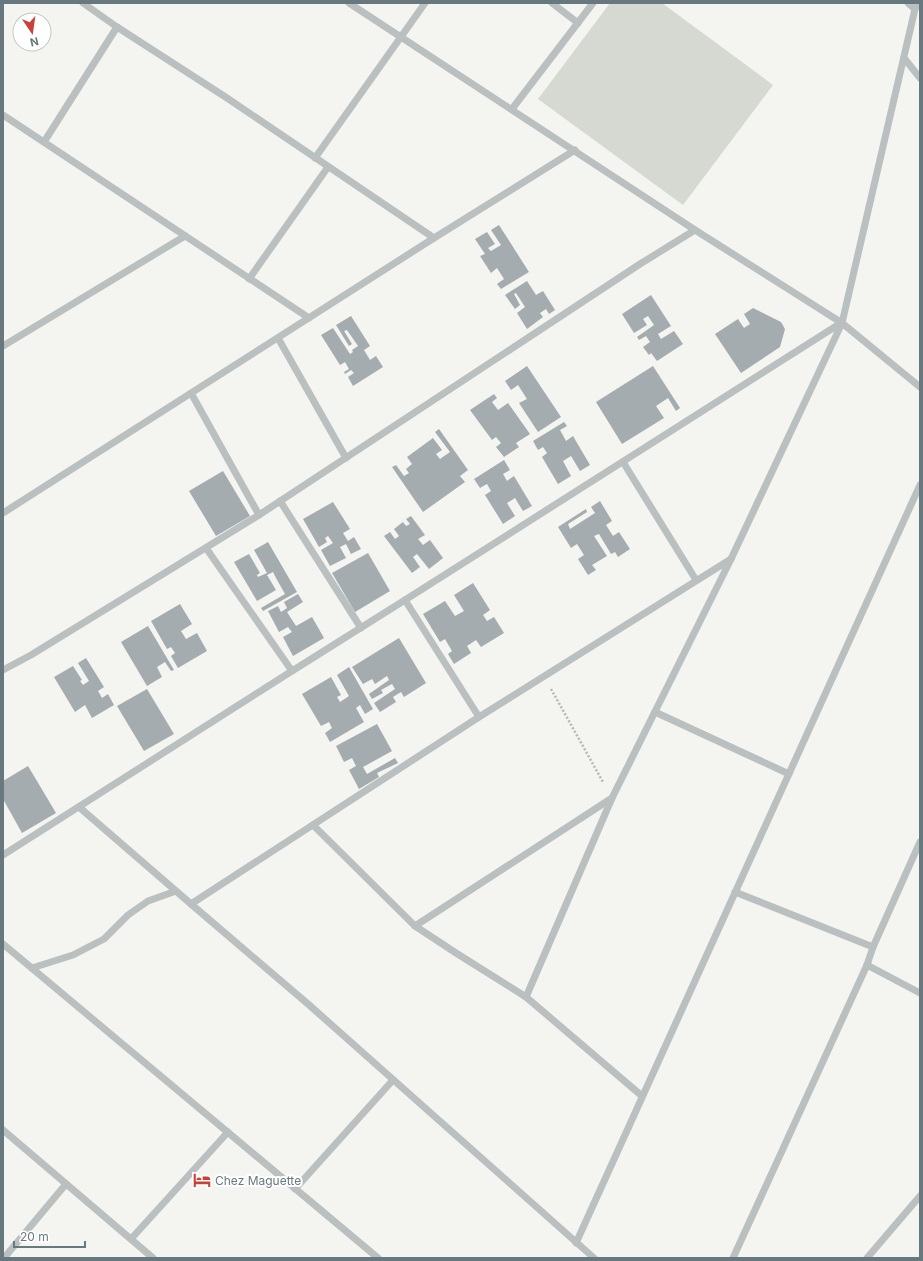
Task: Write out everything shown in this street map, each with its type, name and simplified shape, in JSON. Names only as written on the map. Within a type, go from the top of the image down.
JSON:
[{"type":"street","points":[[83,3],[434,238]]},
{"type":"street","points":[[349,3],[695,230],[842,323],[920,387]]},
{"type":"street","points":[[315,158],[425,3]]},
{"type":"street","points":[[552,3],[578,23]]},
{"type":"street","points":[[512,109],[593,3]]},
{"type":"street","points":[[526,996],[612,798],[731,559],[842,323],[917,6],[908,3]]},
{"type":"street","points":[[44,142],[117,27]]},
{"type":"street","points":[[904,58],[920,78]]},
{"type":"street","points":[[3,115],[309,318]]},
{"type":"street","points":[[3,513],[434,238],[575,150]]},
{"type":"street","points":[[250,279],[328,166]]},
{"type":"street","points":[[3,670],[31,655],[260,515],[640,264],[695,230]]},
{"type":"street","points":[[3,346],[185,236]]},
{"type":"street","points":[[3,856],[842,323]]},
{"type":"street","points":[[278,338],[346,458]]},
{"type":"street","points":[[191,393],[260,515]]},
{"type":"street","points":[[623,462],[696,580]]},
{"type":"street","points":[[576,1242],[920,485]]},
{"type":"street","points":[[280,501],[361,628]]},
{"type":"street","points":[[206,548],[292,671]]},
{"type":"street","points":[[191,904],[479,717],[731,559]]},
{"type":"street","points":[[405,600],[479,717]]},
{"type":"street","points":[[655,712],[788,774]]},
{"type":"street","points":[[415,926],[612,798]]},
{"type":"street","points":[[80,807],[308,1004],[594,1258]]},
{"type":"street","points":[[313,825],[415,926],[526,996],[642,1096]]},
{"type":"street","points":[[733,1258],[867,965],[873,947],[919,845]]},
{"type":"street","points":[[32,968],[73,954],[104,938],[128,915],[148,901],[176,891]]},
{"type":"street","points":[[735,892],[873,947]]},
{"type":"street","points":[[3,944],[378,1258]]},
{"type":"street","points":[[867,965],[920,993]]},
{"type":"street","points":[[295,1188],[393,1080]]},
{"type":"street","points":[[3,1130],[153,1258]]},
{"type":"street","points":[[131,1239],[228,1132]]},
{"type":"street","points":[[4,1258],[66,1184]]},
{"type":"street","points":[[868,1258],[920,1196]]},
{"type":"path","points":[[544,676],[612,798]]},
{"type":"shaded area","points":[[610,3],[662,3],[773,85],[683,205],[538,99]]},
{"type":"building","points":[[499,225],[529,272],[501,289],[497,284],[504,279],[497,268],[491,273],[480,256],[485,254],[475,239],[487,232],[495,244],[488,248],[491,251],[501,245],[491,230]]},
{"type":"building","points":[[527,281],[536,295],[543,291],[555,310],[549,314],[546,309],[540,313],[543,317],[527,329],[517,313],[525,307],[516,293],[514,294],[520,305],[515,309],[505,295]]},
{"type":"building","points":[[651,295],[671,326],[658,334],[661,339],[674,331],[683,344],[657,361],[651,353],[649,355],[643,347],[650,342],[646,336],[639,340],[637,337],[654,325],[648,316],[643,319],[647,325],[634,333],[622,314]]},
{"type":"building","points":[[753,308],[781,322],[785,329],[780,347],[741,373],[715,334],[738,319],[744,328],[750,324],[744,314]]},
{"type":"building","points":[[351,316],[370,346],[364,350],[370,360],[376,356],[383,367],[353,386],[348,377],[354,373],[351,370],[345,374],[344,372],[349,369],[345,362],[340,365],[321,335],[333,328],[350,354],[353,352],[352,350],[358,346],[347,330],[344,331],[352,344],[349,346],[336,325]]},
{"type":"building","points":[[527,366],[561,417],[538,432],[519,403],[527,399],[518,385],[511,390],[505,381]]},
{"type":"building","points":[[653,366],[680,408],[676,411],[668,398],[656,406],[664,418],[622,444],[596,402]]},
{"type":"building","points":[[494,394],[497,398],[492,402],[498,410],[508,403],[530,434],[516,443],[519,447],[504,457],[496,447],[501,443],[496,437],[492,440],[470,410]]},
{"type":"building","points":[[564,422],[567,426],[560,430],[566,441],[573,436],[590,465],[580,471],[571,456],[563,461],[571,476],[558,484],[542,457],[547,453],[543,447],[538,450],[533,441]]},
{"type":"building","points":[[439,429],[468,470],[460,476],[465,482],[423,512],[392,467],[396,465],[404,476],[409,473],[406,469],[412,464],[407,457],[433,438],[442,450],[436,454],[440,459],[450,452],[435,432]]},
{"type":"building","points":[[504,460],[510,470],[503,474],[507,481],[514,476],[532,506],[523,511],[515,498],[507,503],[515,516],[503,524],[485,495],[491,491],[487,484],[480,488],[474,479]]},
{"type":"building","points":[[223,471],[250,516],[216,536],[189,491]]},
{"type":"building","points":[[600,501],[612,521],[606,525],[613,536],[619,532],[630,549],[618,557],[615,552],[611,554],[599,534],[594,536],[607,556],[592,565],[596,570],[588,575],[578,559],[584,555],[577,544],[571,548],[558,527],[586,509],[587,512],[568,524],[570,529],[595,513],[591,507]]},
{"type":"building","points":[[333,502],[350,529],[343,533],[348,541],[354,537],[361,549],[351,554],[346,544],[340,547],[346,558],[330,566],[321,550],[333,543],[328,536],[325,538],[327,542],[319,547],[303,519]]},
{"type":"building","points":[[411,516],[425,535],[418,539],[423,545],[430,540],[443,558],[429,569],[417,554],[413,557],[420,567],[412,573],[384,536],[390,532],[395,539],[399,536],[394,529],[403,522],[406,526],[410,524],[406,519]]},
{"type":"building","points":[[268,542],[297,592],[263,611],[261,608],[285,594],[273,572],[267,575],[276,590],[257,601],[234,562],[249,554],[260,573],[257,575],[258,577],[267,573],[254,550]]},
{"type":"building","points":[[368,553],[390,591],[355,612],[332,573]]},
{"type":"building","points":[[473,583],[490,610],[483,615],[487,621],[494,617],[504,633],[481,647],[476,640],[467,646],[471,653],[454,664],[448,654],[452,651],[445,639],[440,642],[423,614],[445,601],[455,616],[464,611],[454,595]]},
{"type":"building","points":[[298,594],[303,602],[287,612],[296,626],[312,617],[324,638],[293,656],[283,637],[292,632],[288,627],[279,632],[268,611],[278,606],[281,612],[287,608],[284,602]]},
{"type":"building","points":[[180,604],[192,624],[181,631],[186,639],[197,633],[207,651],[178,668],[171,656],[175,653],[171,647],[167,649],[151,621]]},
{"type":"building","points":[[148,626],[174,670],[171,671],[165,662],[157,667],[162,677],[147,686],[121,642]]},
{"type":"building","points":[[399,638],[426,683],[404,697],[401,692],[393,697],[396,702],[380,712],[374,703],[395,689],[392,684],[381,690],[383,693],[372,699],[369,694],[389,680],[387,676],[375,684],[372,679],[363,684],[352,667]]},
{"type":"building","points":[[86,658],[104,687],[98,691],[102,698],[108,694],[114,705],[92,718],[85,705],[75,712],[54,677],[73,666],[82,680],[80,681],[83,685],[89,681],[78,663]]},
{"type":"building","points":[[349,667],[373,709],[365,714],[360,705],[356,708],[364,722],[330,742],[325,733],[332,728],[329,722],[321,726],[302,694],[331,677],[341,695],[337,697],[340,702],[349,696],[337,675]]},
{"type":"building","points":[[147,689],[174,734],[144,751],[117,706]]},
{"type":"building","points":[[377,724],[392,751],[363,767],[367,774],[395,758],[398,763],[377,773],[379,777],[359,789],[349,770],[356,766],[352,758],[344,762],[336,746]]},
{"type":"building","points":[[28,766],[56,813],[22,833],[3,799],[3,781]]},
{"type":"place","name":"Chez Maguette","points":[[202,1180]]}]
